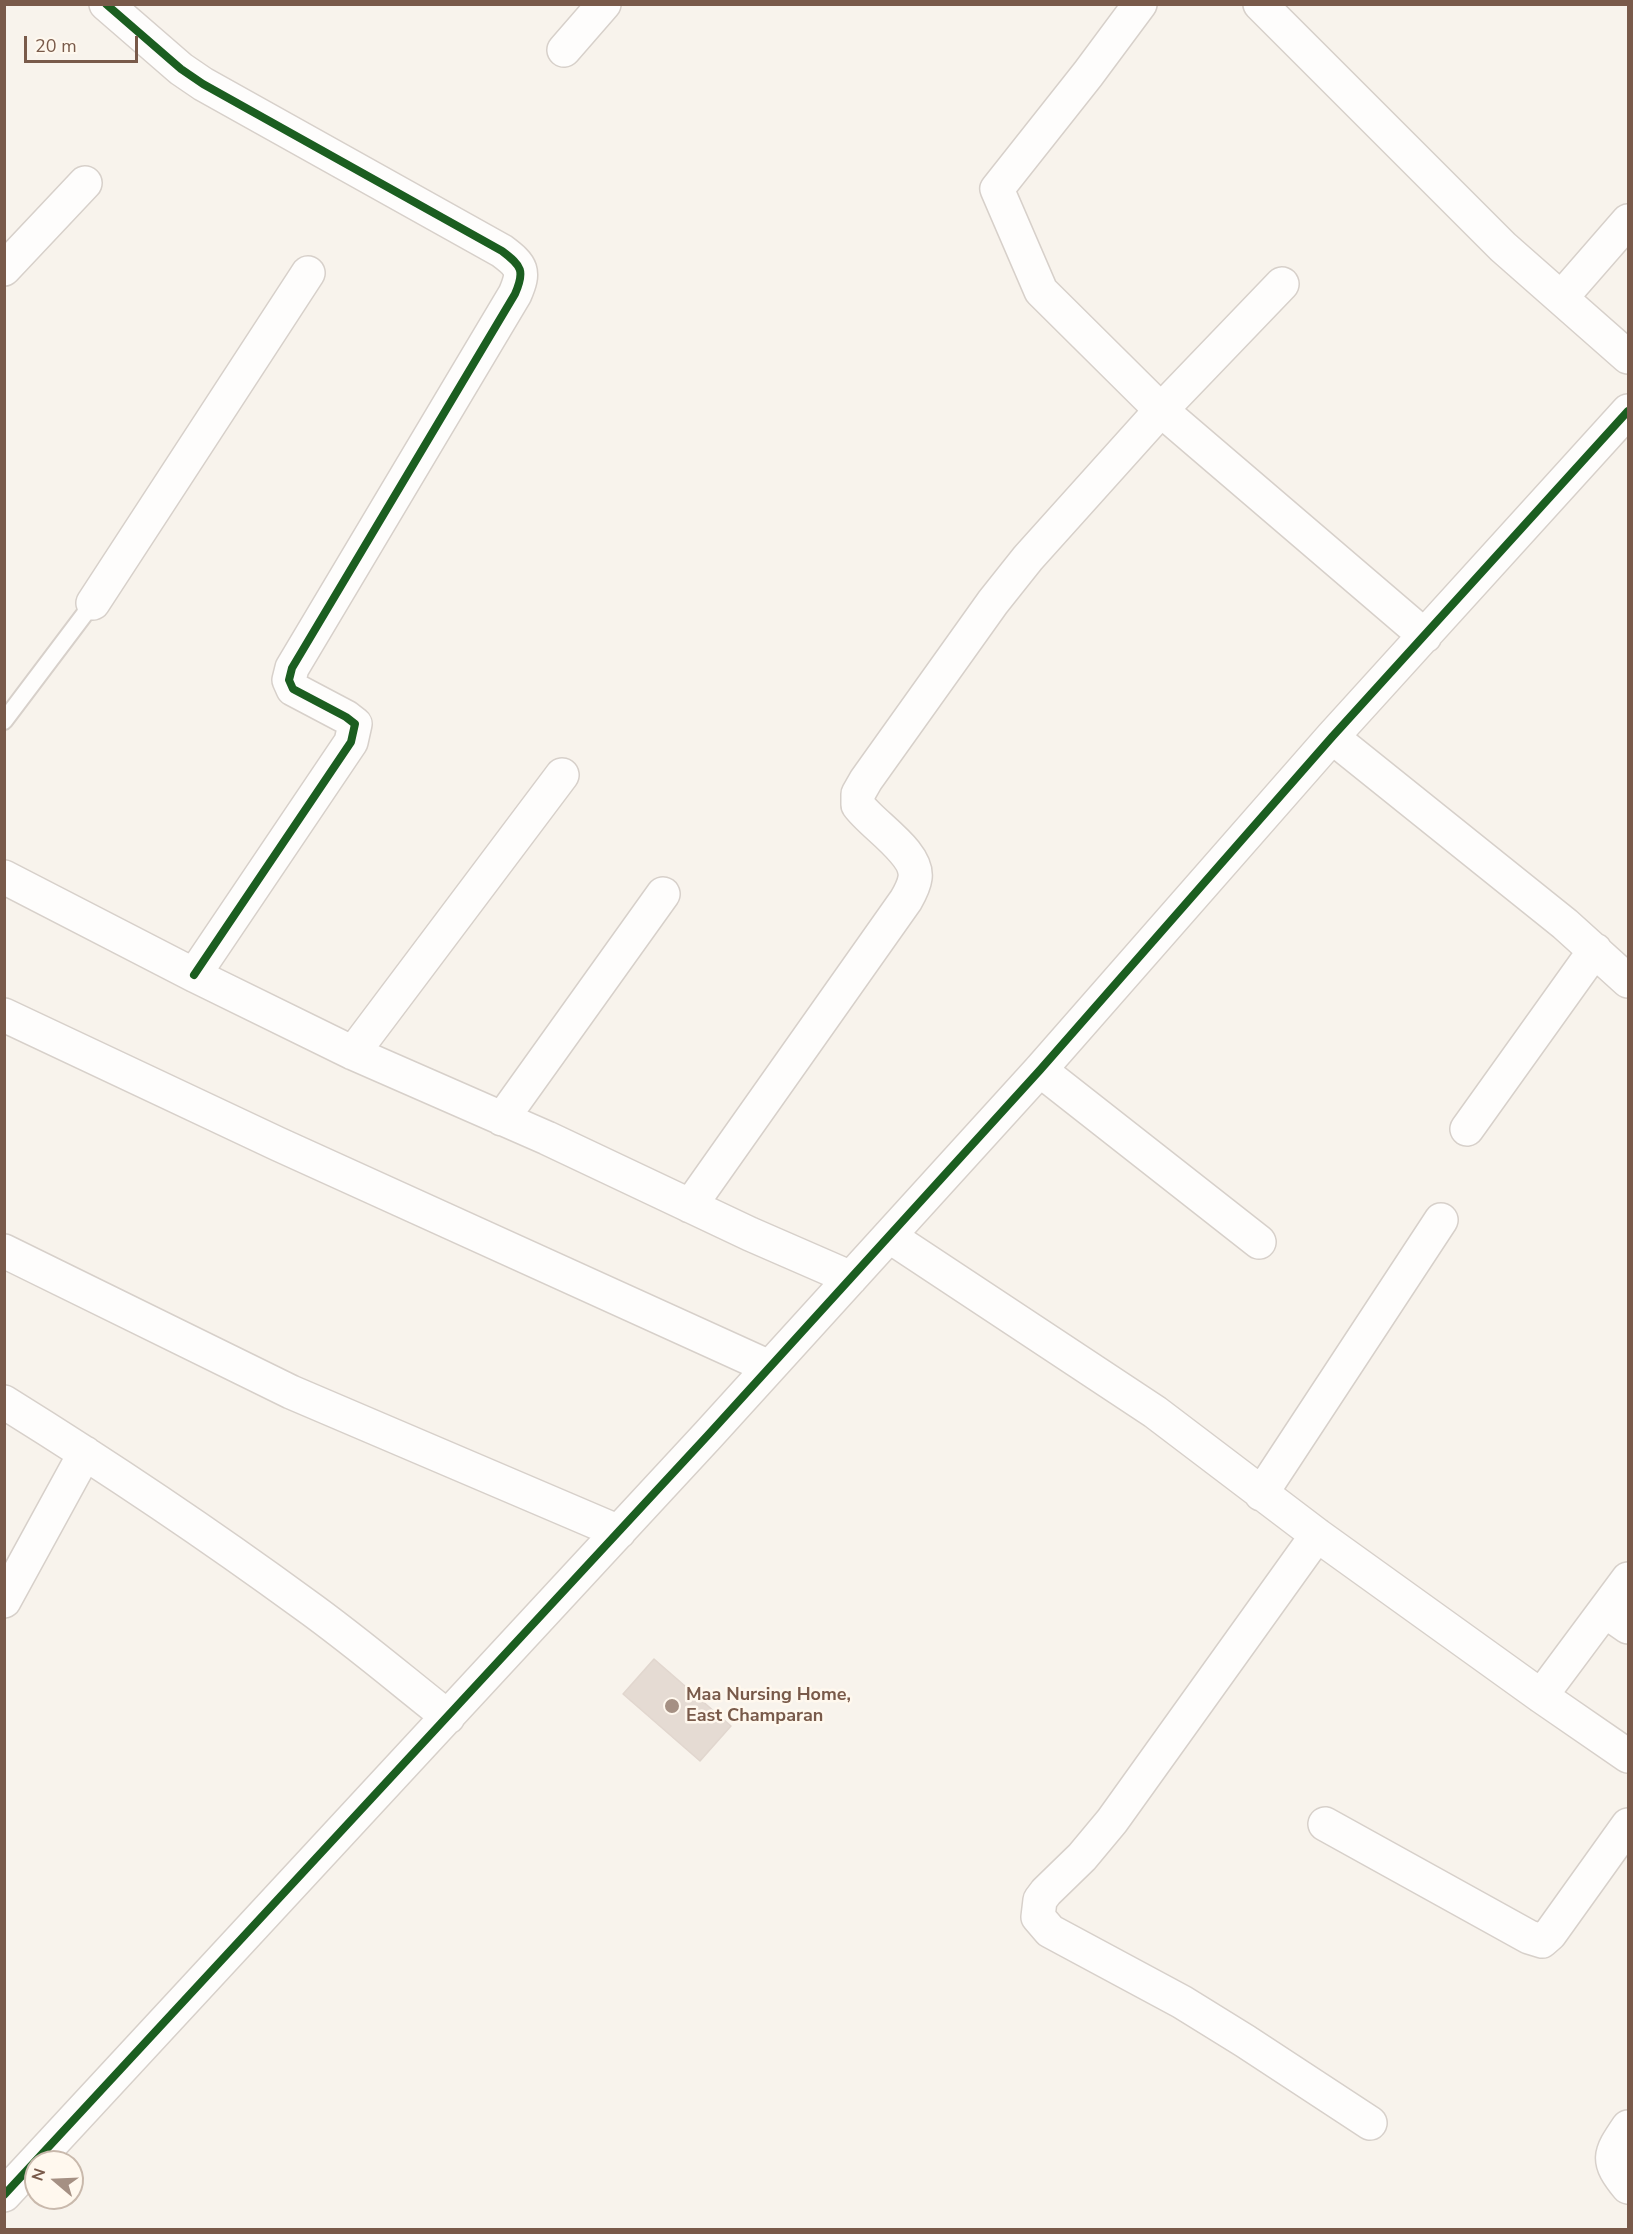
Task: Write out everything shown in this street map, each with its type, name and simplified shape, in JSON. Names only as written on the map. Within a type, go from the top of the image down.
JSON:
[{"type":"street","points":[[106,4],[203,84],[502,251],[519,265],[522,274],[515,294],[292,668],[289,680],[293,689],[355,724],[351,742],[194,975]]},
{"type":"street","points":[[564,50],[604,4]]},
{"type":"street","points":[[1140,4],[997,189],[1041,291],[1161,410],[1425,636]]},
{"type":"street","points":[[1260,4],[1503,247],[1629,357]]},
{"type":"street","points":[[4,269],[86,183]]},
{"type":"street","points":[[1561,298],[1629,221]]},
{"type":"street","points":[[93,603],[308,273]]},
{"type":"street","points":[[690,1206],[906,900],[912,888],[915,879],[912,861],[862,812],[858,805],[858,794],[993,602],[1029,558],[1161,410],[1282,284]]},
{"type":"street","points":[[4,2195],[620,1532],[1040,1070],[1332,737],[1629,411]]},
{"type":"street","points":[[1332,737],[1494,865],[1629,981]]},
{"type":"street","points":[[353,1053],[562,775]]},
{"type":"street","points":[[4,877],[194,975],[353,1053],[851,1278]]},
{"type":"street","points":[[502,1119],[663,894]]},
{"type":"street","points":[[1467,1129],[1595,950]]},
{"type":"street","points":[[4,1015],[278,1144],[770,1367]]},
{"type":"street","points":[[1040,1070],[1258,1242]]},
{"type":"street","points":[[1261,1494],[1441,1220]]},
{"type":"street","points":[[889,1236],[1155,1412],[1317,1535],[1541,1696],[1629,1756]]},
{"type":"street","points":[[4,1251],[291,1392],[620,1532]]},
{"type":"street","points":[[4,1402],[196,1527],[306,1605],[448,1716]]},
{"type":"street","points":[[4,1601],[85,1453]]},
{"type":"street","points":[[1317,1535],[1112,1821],[1082,1857],[1040,1900],[1038,1917],[1050,1931],[1182,2002],[1370,2123]]},
{"type":"street","points":[[1541,1696],[1617,1619],[1629,1579]]},
{"type":"street","points":[[1325,1824],[1528,1937],[1542,1941],[1550,1934],[1629,1825]]},
{"type":"street","points":[[1629,2127],[1614,2148],[1611,2161],[1617,2173],[1629,2187]]},
{"type":"lane","points":[[4,720],[93,603]]},
{"type":"building","points":[[654,1659],[731,1726],[700,1761],[623,1694]]},
{"type":"cycle path","points":[[106,4],[181,69],[203,84],[502,251],[518,265],[521,274],[515,294],[292,668],[289,680],[293,689],[355,724],[351,742],[194,975]]},
{"type":"cycle path","points":[[4,2195],[709,1434],[1040,1070],[1332,737],[1628,411]]},
{"type":"place","name":"Maa Nursing Home, East Champaran","points":[[672,1706]]}]
